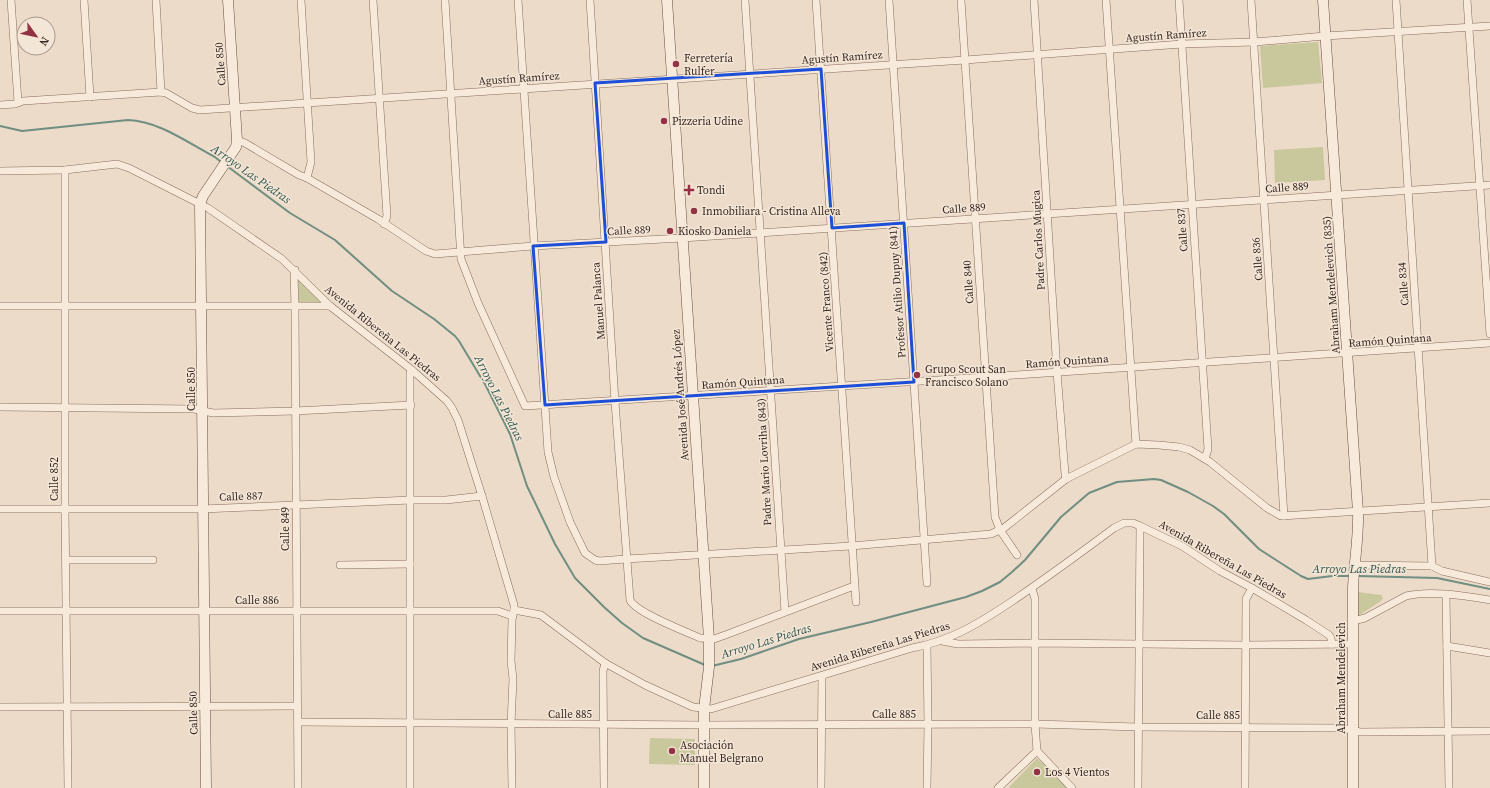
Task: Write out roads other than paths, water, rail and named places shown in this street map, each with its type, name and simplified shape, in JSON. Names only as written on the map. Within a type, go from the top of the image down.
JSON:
[{"type":"main road","name":"Calle 850","points":[[206,788],[200,204],[203,196],[236,147],[237,140],[228,0]]},
{"type":"main road","name":"Avenida José Andrés López","points":[[667,0],[709,654],[704,726],[704,788]]},
{"type":"main road","name":"Abraham Mendelevich (835)","points":[[1323,0],[1358,512],[1358,531],[1354,567]]},
{"type":"main road","name":"Abraham Mendelevich","points":[[1353,788],[1352,730],[1354,567]]},
{"type":"street","points":[[11,0],[18,102]]},
{"type":"street","points":[[84,0],[90,97]]},
{"type":"street","points":[[0,105],[18,102],[161,92],[156,0]]},
{"type":"street","points":[[301,0],[311,162],[307,178]]},
{"type":"street","points":[[237,140],[307,178],[384,224],[387,216],[373,0]]},
{"type":"street","points":[[445,0],[461,252]]},
{"type":"street","points":[[518,0],[533,246],[548,452],[554,477],[570,522],[585,553],[594,560],[851,546],[987,534],[1000,530],[1066,479],[1136,444],[1179,447],[1190,450],[1205,459],[1278,515],[1284,516],[1358,512],[1490,503]]},
{"type":"street","name":"Manuel Palanca","points":[[590,0],[626,559],[630,600],[638,609],[700,638],[708,639]]},
{"type":"street","name":"Padre Mario Lovriha (843)","points":[[745,0],[785,612]]},
{"type":"street","name":"Vicente Franco (842)","points":[[816,0],[832,228],[851,546],[856,602]]},
{"type":"street","name":"Profesor Atilio Dupuy (841)","points":[[889,0],[927,583]]},
{"type":"street","name":"Calle 840","points":[[961,0],[996,517],[1000,530],[1017,555]]},
{"type":"street","name":"Padre Carlos Mugica","points":[[1034,0],[1057,372],[1066,479]]},
{"type":"street","points":[[1106,0],[1136,444]]},
{"type":"street","name":"Calle 837","points":[[1179,0],[1208,449],[1205,459]]},
{"type":"street","name":"Calle 836","points":[[1251,0],[1284,516]]},
{"type":"street","name":"Calle 834","points":[[1396,0],[1432,566]]},
{"type":"street","points":[[1467,0],[1490,334]]},
{"type":"street","name":"Agustín Ramírez","points":[[161,92],[196,109],[966,60],[1182,44],[1254,42],[1490,26]]},
{"type":"street","name":"Avenida Ribereña Las Piedras","points":[[0,171],[65,170],[117,164],[123,165],[200,204],[282,259],[295,270],[330,306],[412,370],[440,394],[452,408],[458,420],[482,496],[512,597],[513,613],[541,615],[605,663],[645,685],[693,707],[705,705],[719,707],[912,648],[927,646],[942,641],[972,628],[1032,589],[1114,528],[1124,523],[1140,526],[1182,546],[1220,572],[1252,588],[1326,633],[1331,638],[1332,644]]},
{"type":"street","name":"Calle 852","points":[[65,170],[65,509],[68,788]]},
{"type":"street","name":"Calle 889","points":[[384,224],[426,251],[439,255],[533,246],[682,238],[1490,185]]},
{"type":"street","name":"Ramón Quintana","points":[[461,252],[462,263],[478,303],[525,406],[616,402],[771,390],[1347,354],[1490,343]]},
{"type":"street","name":"Calle 849","points":[[295,270],[298,788]]},
{"type":"street","points":[[0,306],[330,306]]},
{"type":"street","points":[[410,788],[412,370]]},
{"type":"street","points":[[0,407],[194,408],[213,413],[295,411],[411,405]]},
{"type":"street","name":"Calle 887","points":[[0,509],[202,509],[296,504],[446,500],[482,496]]},
{"type":"street","points":[[1138,788],[1140,526]]},
{"type":"street","points":[[66,560],[153,560]]},
{"type":"street","points":[[340,565],[410,564]]},
{"type":"street","points":[[1354,567],[1432,566],[1442,571],[1490,582]]},
{"type":"street","points":[[708,639],[728,634],[854,586]]},
{"type":"street","points":[[1245,788],[1246,600],[1252,588]]},
{"type":"street","points":[[1032,589],[1035,599],[1035,724],[1037,751],[1072,788]]},
{"type":"street","points":[[1353,621],[1365,618],[1406,596],[1417,594],[1446,595],[1490,600]]},
{"type":"street","points":[[1446,595],[1449,788]]},
{"type":"street","name":"Calle 886","points":[[0,611],[411,610],[498,611],[513,613]]},
{"type":"street","points":[[512,788],[511,724],[513,679],[511,661],[513,613]]},
{"type":"street","points":[[942,641],[958,644],[1353,644]]},
{"type":"street","points":[[927,646],[927,788]]},
{"type":"street","points":[[1447,646],[1490,652]]},
{"type":"street","points":[[604,788],[605,663]]},
{"type":"street","points":[[821,788],[822,676]]},
{"type":"street","points":[[0,707],[205,705],[297,706]]},
{"type":"street","name":"Calle 885","points":[[298,722],[704,726],[1035,724],[1342,728],[1360,732],[1490,731]]},
{"type":"street","points":[[998,788],[1037,751]]},
{"type":"waterway","name":"Arroyo Las Piedras","points":[[0,126],[22,131],[128,120],[140,121],[162,128],[215,157],[221,162]]},
{"type":"waterway","name":"Arroyo Las Piedras","points":[[227,166],[290,213],[335,240],[392,291],[434,319],[455,336],[486,386],[510,434],[527,486],[555,544],[575,578],[622,623],[643,638],[705,665]]},
{"type":"waterway","name":"Arroyo Las Piedras","points":[[712,666],[741,659],[799,639],[871,622],[966,597],[982,591],[1000,582],[1012,572],[1025,560],[1061,517],[1089,493],[1117,482],[1154,479],[1161,480],[1188,492],[1224,514],[1259,549],[1308,579],[1332,576],[1351,576]]},
{"type":"waterway","name":"Arroyo Las Piedras","points":[[1358,576],[1437,578],[1490,589]]},
{"type":"place","name":"Ferretería Rulfer","points":[[676,64]]},
{"type":"place","name":"Pizzeria Udine","points":[[664,121]]},
{"type":"place","name":"Tondi","points":[[689,190]]},
{"type":"place","name":"Inmobiliara - Cristina Alleva","points":[[694,211]]},
{"type":"place","name":"Kiosko Daniela","points":[[670,231]]},
{"type":"place","name":"Grupo Scout San Francisco Solano","points":[[917,375]]},
{"type":"place","name":"Asociación Manuel Belgrano","points":[[672,751]]},
{"type":"place","name":"Los 4 Vientos","points":[[1037,772]]}]
